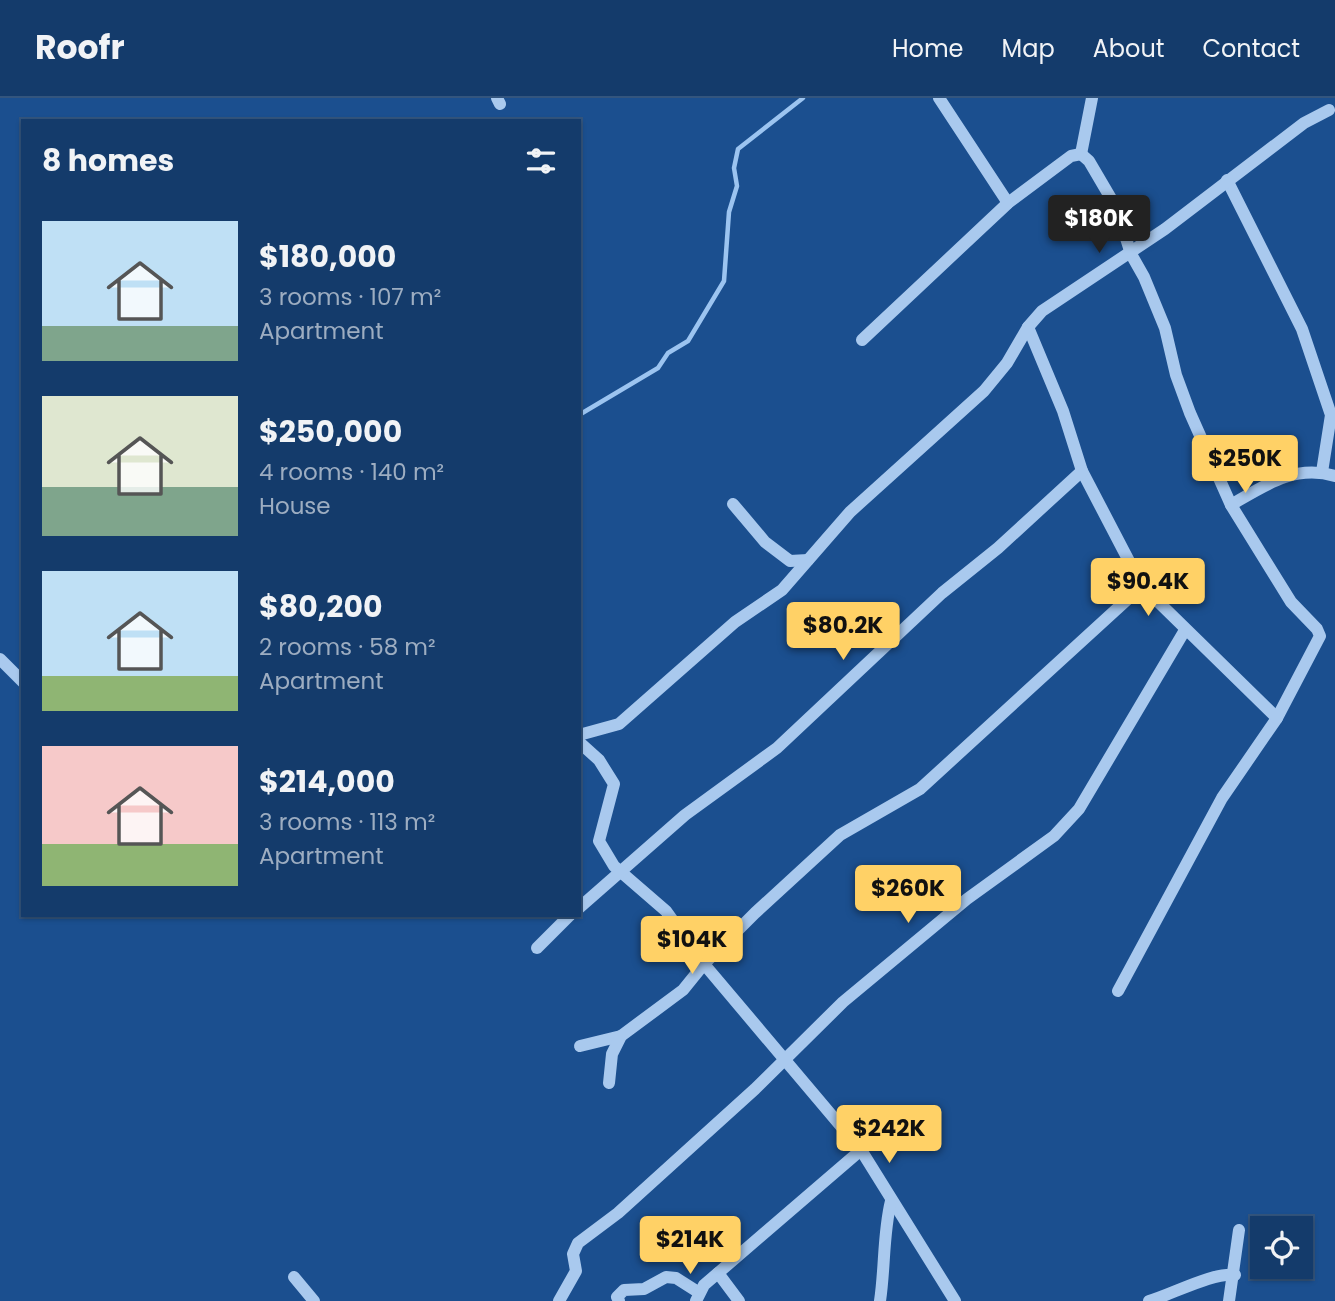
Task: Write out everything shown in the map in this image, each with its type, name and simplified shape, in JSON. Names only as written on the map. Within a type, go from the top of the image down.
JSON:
[{"type":"street","points":[[939,98],[1008,204]]},
{"type":"street","points":[[1081,154],[1092,98]]},
{"type":"street","points":[[581,734],[619,724],[736,622],[782,590],[891,472],[984,391],[1042,311],[1131,254],[1304,123],[1332,108]]},
{"type":"street","points":[[862,340],[1008,204],[1071,156],[1081,154]]},
{"type":"street","points":[[1081,154],[1089,161],[1116,207],[1131,254],[1144,277],[1165,328],[1175,375],[1189,413],[1231,505],[1292,602],[1317,629],[1320,636],[1277,718],[1222,798],[1118,991]]},
{"type":"street","points":[[1227,180],[1301,329],[1331,415],[1322,472]]},
{"type":"street","points":[[1028,327],[1063,411],[1082,471],[1142,586],[1277,718]]},
{"type":"street","points":[[581,906],[685,815],[777,748],[942,593],[998,548],[1082,471]]},
{"type":"street","points":[[1231,505],[1271,482],[1298,471],[1322,472],[1335,476]]},
{"type":"street","points":[[733,504],[765,542],[790,561],[808,560]]},
{"type":"street","points":[[580,1046],[621,1036],[683,990],[704,964],[841,835],[920,789],[1142,586]]},
{"type":"street","points":[[559,1301],[576,1271],[573,1254],[578,1243],[618,1213],[755,1089],[843,1002],[912,944],[1054,836],[1068,821],[1185,630]]},
{"type":"street","points":[[0,659],[21,680]]},
{"type":"street","points":[[581,744],[599,760],[614,784],[599,841],[621,873],[666,911],[704,964],[861,1150],[955,1301]]},
{"type":"street","points":[[537,948],[568,917]]},
{"type":"street","points":[[609,1083],[612,1054],[621,1036]]},
{"type":"street","points":[[618,1301],[617,1297],[624,1290],[644,1289],[666,1277],[676,1278],[697,1299],[718,1273],[861,1150]]},
{"type":"street","points":[[880,1301],[887,1243],[886,1220],[891,1200]]},
{"type":"street","points":[[1229,1301],[1235,1275],[1239,1230]]},
{"type":"street","points":[[718,1273],[739,1301]]},
{"type":"street","points":[[1149,1301],[1191,1287],[1220,1273],[1235,1275]]},
{"type":"street","points":[[294,1277],[314,1301]]},
{"type":"waterway","points":[[581,414],[658,368],[668,353],[688,341],[724,281],[729,212],[737,186],[734,168],[738,149],[803,98]]}]
